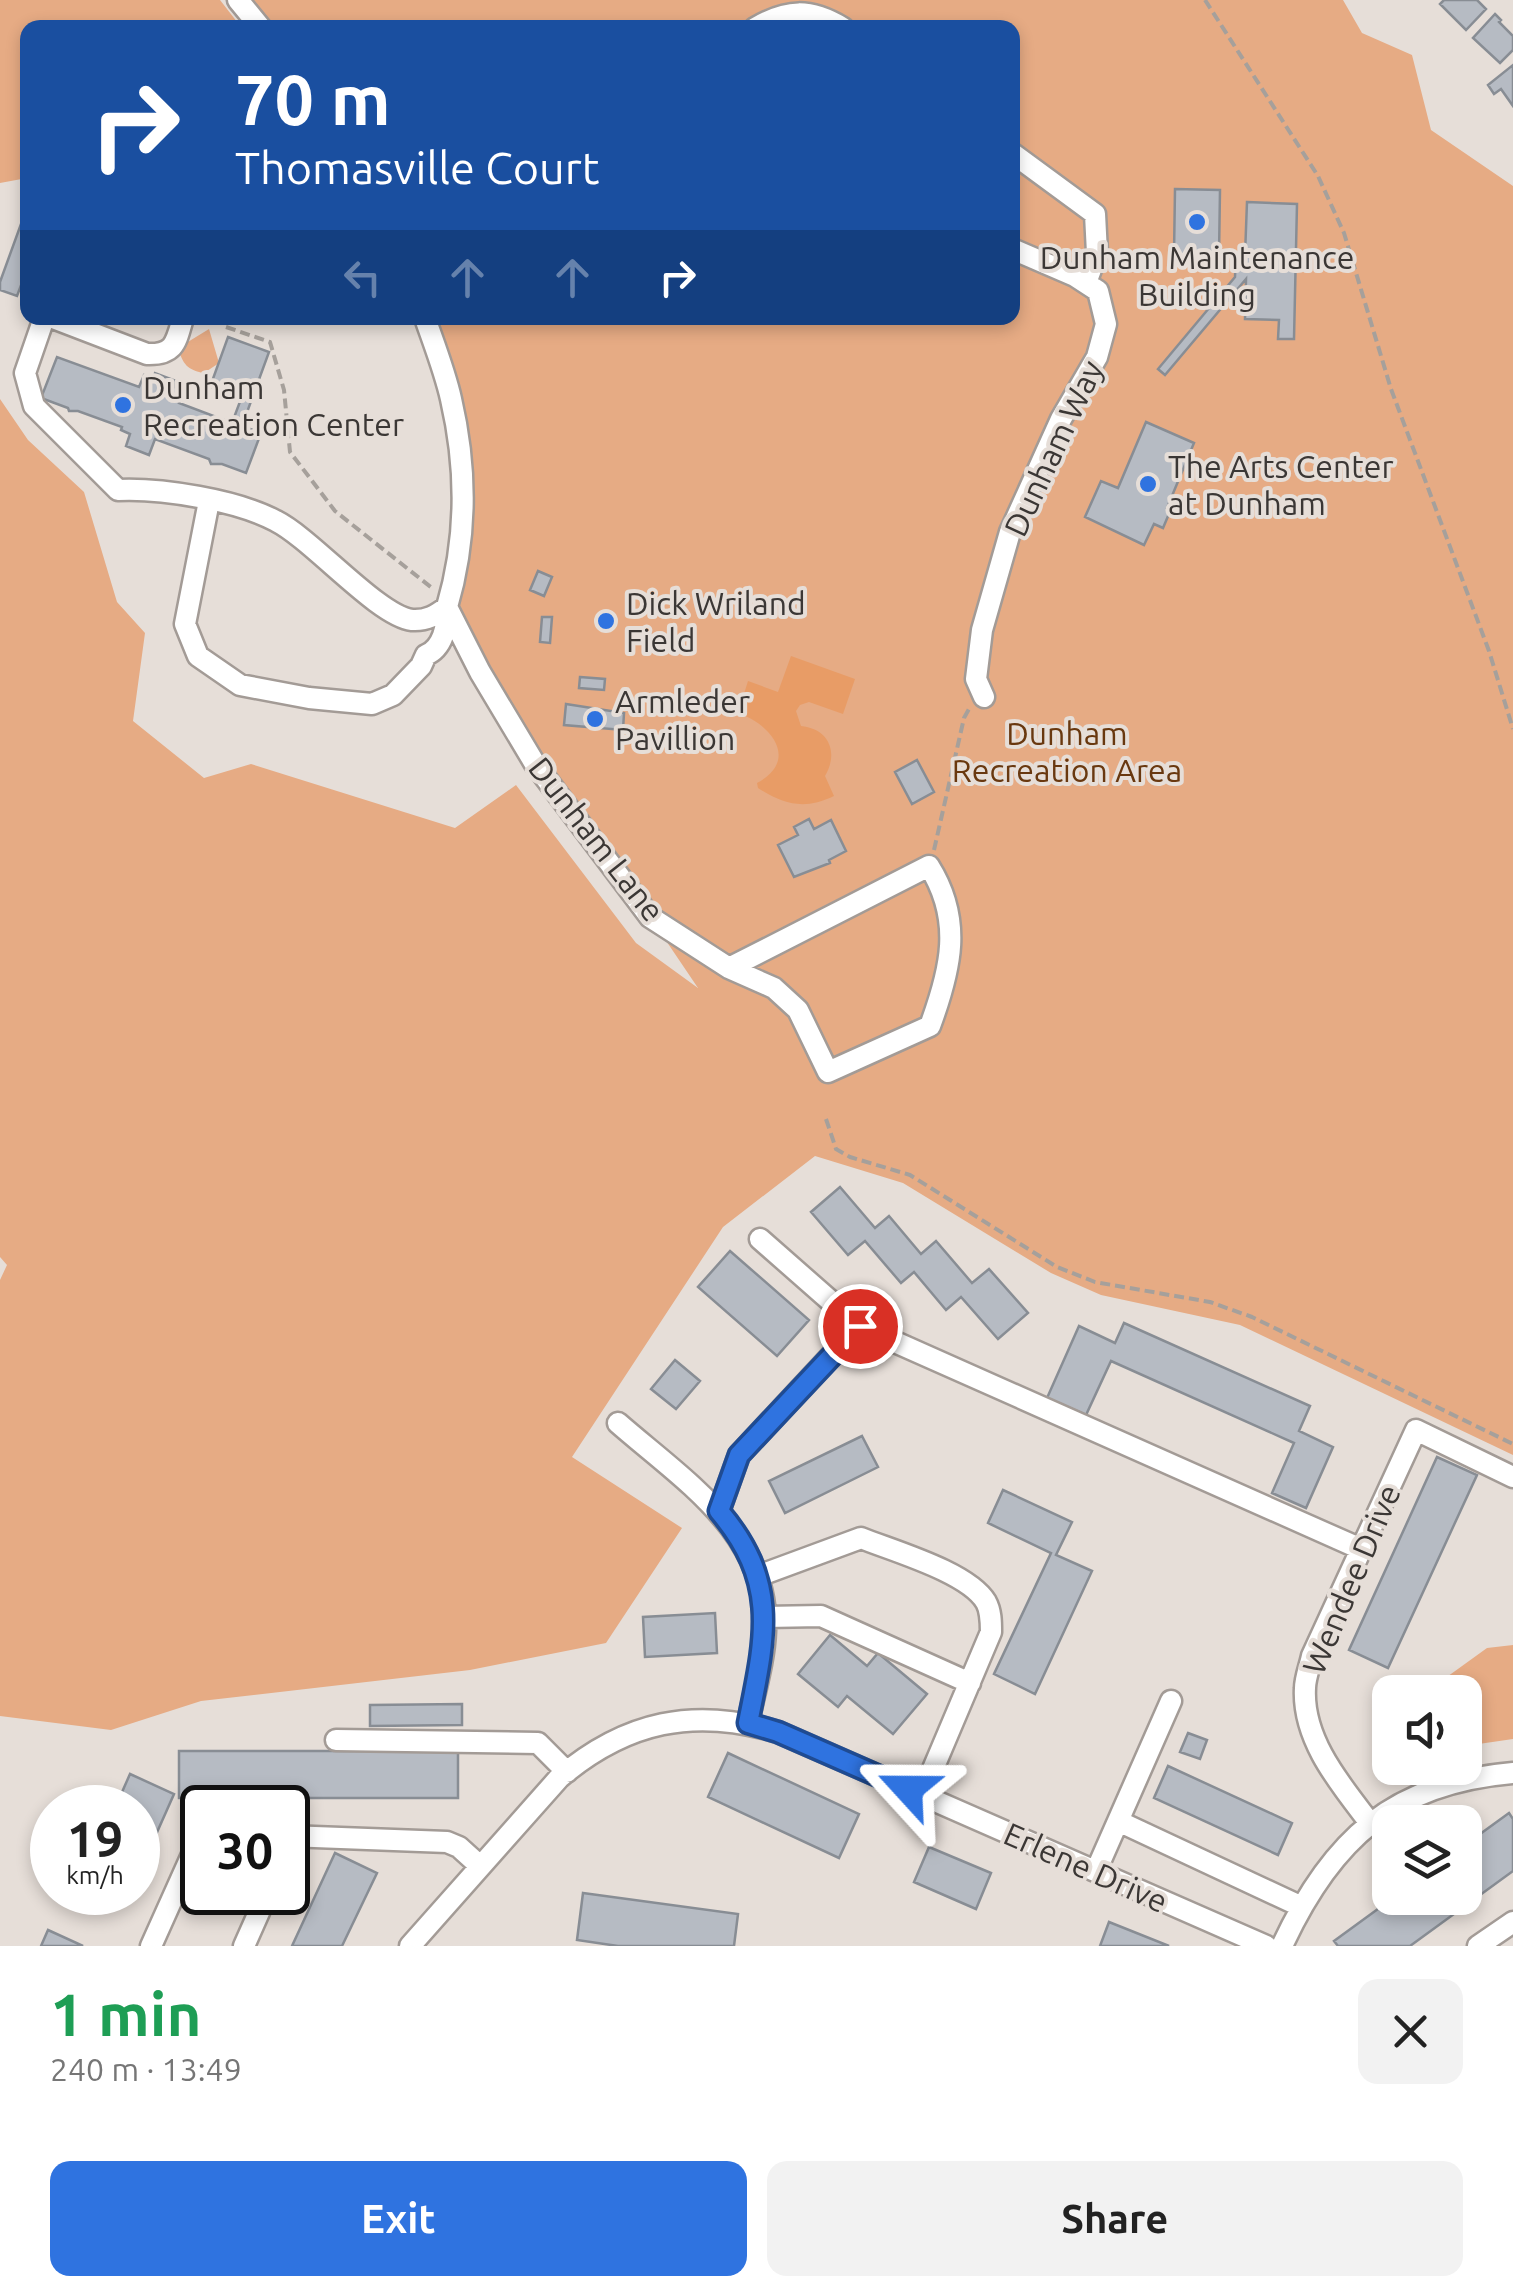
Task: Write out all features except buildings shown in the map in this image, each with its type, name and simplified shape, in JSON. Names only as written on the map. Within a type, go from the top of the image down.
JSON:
[{"type":"street","points":[[238,0],[255,20]]},
{"type":"street","points":[[768,20],[777,15],[810,12],[826,20]]},
{"type":"street","points":[[1020,159],[1095,214],[1097,253],[1086,283],[1020,253]]},
{"type":"street","name":"Dunham Way","points":[[984,697],[976,679],[982,630],[1010,532],[1061,420],[1097,357],[1106,324],[1098,291],[1086,283]]},
{"type":"street","points":[[42,325],[25,373],[34,406],[118,490],[152,488],[210,501],[276,521],[317,550],[361,590],[408,620],[422,635],[426,654],[421,666],[393,695],[372,704],[309,698],[240,684],[198,656],[185,624],[210,501]]},
{"type":"street","points":[[71,325],[147,354],[163,355],[172,349],[181,325]]},
{"type":"street","points":[[426,654],[434,652],[444,633],[444,600],[462,546],[461,470],[451,398],[427,325]]},
{"type":"street","points":[[408,620],[428,619],[444,600]]},
{"type":"street","name":"Dunham Lane","points":[[444,600],[480,672],[535,764],[650,917],[729,968],[774,988],[798,1010],[828,1072],[930,1026],[945,986],[952,930],[944,890],[929,866]]},
{"type":"street","points":[[729,968],[929,866]]},
{"type":"street","points":[[760,1239],[860,1326],[1361,1549]]},
{"type":"street","points":[[719,1511],[739,1455],[860,1326]]},
{"type":"street","points":[[618,1423],[719,1511],[742,1542],[758,1576],[765,1618],[764,1644],[748,1723]]},
{"type":"street","name":"Wendee Drive","points":[[1370,1823],[1322,1755],[1310,1724],[1305,1688],[1312,1656],[1416,1430],[1513,1477]]},
{"type":"street","points":[[758,1576],[860,1538],[954,1576],[987,1603],[991,1632],[922,1795]]},
{"type":"street","points":[[765,1618],[821,1616],[970,1684]]},
{"type":"street","points":[[1096,1871],[1170,1701]]},
{"type":"street","name":"Erlene Drive","points":[[410,1946],[567,1772],[599,1748],[653,1726],[686,1720],[748,1723],[778,1732],[1266,1946]]},
{"type":"street","points":[[336,1740],[538,1743],[567,1772]]},
{"type":"street","points":[[1282,1946],[1300,1906],[1339,1852],[1370,1823],[1420,1794],[1451,1782],[1513,1772]]},
{"type":"street","points":[[1118,1821],[1300,1906]]},
{"type":"street","points":[[310,1837],[448,1842],[480,1866]]},
{"type":"street","points":[[151,1946],[180,1881]]},
{"type":"street","points":[[244,1946],[258,1915]]},
{"type":"street","points":[[1478,1946],[1513,1922]]},
{"type":"path","points":[[1205,0],[1318,176],[1344,234],[1391,390],[1489,651],[1513,729]]},
{"type":"path","points":[[226,327],[270,342],[284,390],[290,452],[335,511],[398,558],[444,600]]},
{"type":"path","points":[[929,866],[964,718],[984,697]]},
{"type":"path","points":[[826,1120],[836,1149],[910,1175],[1057,1267],[1096,1282],[1210,1302],[1252,1316],[1513,1444]]},
{"type":"green space","points":[[0,0],[220,0],[236,20],[20,20],[20,179],[0,183]]},
{"type":"green space","name":"Dunham Recreation Area","points":[[238,0],[1343,0],[1362,33],[1412,55],[1431,130],[1513,186],[1513,1455],[1240,1325],[1101,1295],[1051,1273],[903,1183],[815,1156],[723,1227],[572,1457],[682,1528],[606,1643],[470,1670],[201,1701],[111,1730],[0,1716],[0,1280],[7,1265],[0,1257],[0,399],[28,440],[84,492],[117,602],[145,633],[133,721],[204,778],[251,764],[455,828],[516,785],[636,943],[698,988],[650,917],[595,848],[447,607],[463,507],[426,325],[1020,325],[1020,20],[254,20]]},
{"type":"green space","points":[[209,329],[219,363],[204,373],[187,365],[178,348]]},
{"type":"green space","points":[[1513,1645],[1513,1739],[1482,1744],[1482,1675],[1450,1675],[1487,1648]]},
{"type":"shaded area","points":[[791,656],[855,679],[843,714],[809,702],[796,711],[801,726],[819,732],[831,750],[825,776],[834,796],[814,803],[786,802],[758,788],[757,783],[777,764],[779,754],[761,725],[738,713],[748,681],[778,692]]},
{"type":"place","name":"Dunham Maintenance Building","points":[[1197,222]]},
{"type":"place","name":"Dunham Recreation Center","points":[[123,405]]},
{"type":"place","name":"The Arts Center at Dunham","points":[[1148,484]]},
{"type":"place","name":"Dick Wriland Field","points":[[606,621]]},
{"type":"place","name":"Armleder Pavillion","points":[[595,719]]},
{"type":"route","points":[[860,1326],[739,1455],[719,1511],[748,1552],[764,1601],[764,1644],[748,1723],[778,1732],[908,1789]]}]
